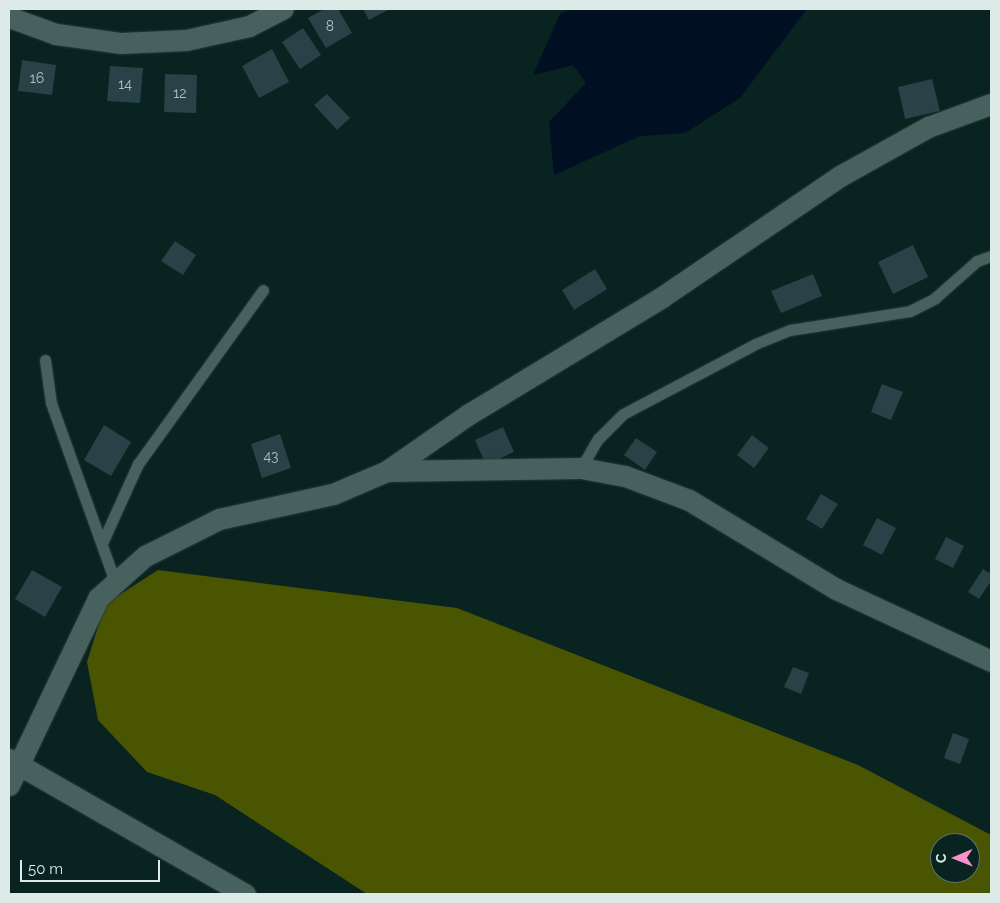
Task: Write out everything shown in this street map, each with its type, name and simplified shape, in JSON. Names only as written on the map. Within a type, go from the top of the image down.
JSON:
[{"type":"street","points":[[9,17],[56,34],[121,43],[186,40],[249,26],[283,9]]},
{"type":"street","points":[[9,785],[15,762],[98,598],[114,579],[145,556],[219,519],[333,494],[387,471],[461,419],[662,297],[840,176],[928,127],[991,104]]},
{"type":"street","points":[[387,471],[581,468],[625,476],[689,500],[836,589],[991,661]]},
{"type":"street","points":[[15,762],[245,894]]},
{"type":"lane","points":[[581,468],[598,439],[623,414],[755,344],[790,330],[910,311],[935,298],[977,262],[991,256]]},
{"type":"lane","points":[[102,541],[138,464],[263,290]]},
{"type":"lane","points":[[45,360],[51,403],[102,541],[114,579]]},
{"type":"green space","points":[[158,570],[457,608],[858,765],[991,835],[991,894],[367,894],[215,795],[147,772],[98,720],[87,662],[105,604]]},
{"type":"water","points":[[572,9],[807,9],[740,98],[685,133],[640,136],[554,175],[549,122],[586,83],[573,65],[533,75],[560,14]]},
{"type":"building","points":[[324,9],[338,9],[352,33],[326,48],[308,18]]},
{"type":"building","points":[[363,9],[390,9],[369,20]]},
{"type":"building","points":[[303,28],[321,55],[300,69],[282,42]]},
{"type":"building","points":[[272,49],[289,82],[259,98],[242,66]]},
{"type":"building","points":[[22,60],[56,65],[52,95],[18,91]]},
{"type":"building","points":[[110,66],[143,68],[140,103],[107,101]]},
{"type":"building","points":[[165,74],[197,75],[196,113],[164,112]]},
{"type":"building","points":[[932,79],[940,111],[905,119],[898,87]]},
{"type":"building","points":[[327,94],[350,118],[337,130],[314,105]]},
{"type":"building","points":[[175,241],[196,255],[183,275],[161,261]]},
{"type":"building","points":[[913,245],[928,277],[893,294],[878,262]]},
{"type":"building","points":[[595,269],[607,289],[574,310],[562,290]]},
{"type":"building","points":[[813,274],[822,296],[781,313],[771,291]]},
{"type":"building","points":[[882,384],[903,392],[891,420],[871,412]]},
{"type":"building","points":[[104,425],[131,442],[111,476],[84,460]]},
{"type":"building","points":[[503,427],[514,452],[486,465],[475,440]]},
{"type":"building","points":[[280,434],[291,468],[262,478],[251,444]]},
{"type":"building","points":[[752,435],[769,448],[754,468],[737,455]]},
{"type":"building","points":[[636,438],[657,452],[645,470],[624,455]]},
{"type":"building","points":[[821,494],[838,504],[822,529],[806,519]]},
{"type":"building","points":[[877,518],[896,528],[882,555],[863,545]]},
{"type":"building","points":[[946,537],[964,546],[953,568],[935,559]]},
{"type":"building","points":[[983,569],[991,574],[991,581],[979,599],[968,592]]},
{"type":"building","points":[[32,570],[62,587],[45,617],[15,599]]},
{"type":"building","points":[[793,667],[809,673],[801,694],[784,687]]},
{"type":"building","points":[[953,733],[969,739],[960,764],[944,758]]}]
